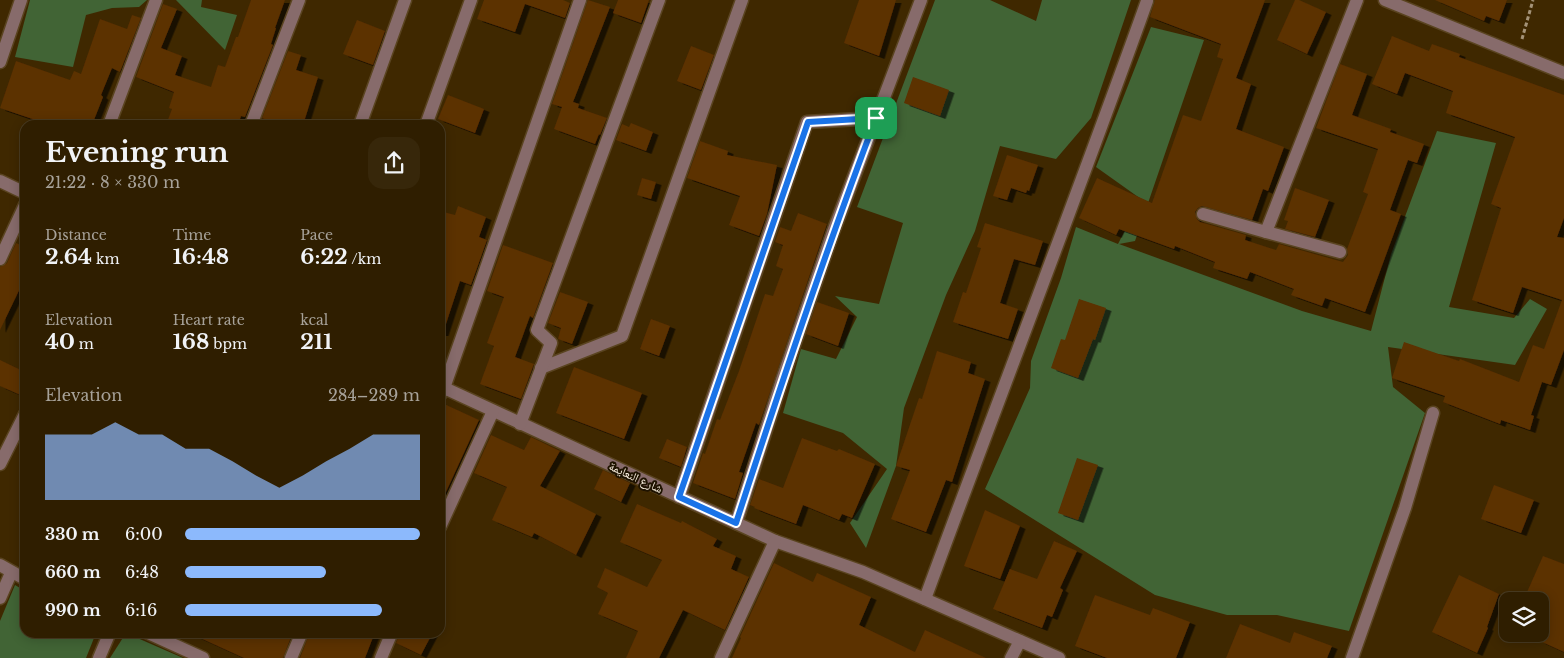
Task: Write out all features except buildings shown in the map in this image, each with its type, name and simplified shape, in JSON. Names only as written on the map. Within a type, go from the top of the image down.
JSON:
[{"type":"street","points":[[0,62],[21,0]]},
{"type":"street","points":[[111,120],[156,0]]},
{"type":"street","points":[[253,120],[299,0]]},
{"type":"street","points":[[362,120],[405,0]]},
{"type":"street","points":[[428,120],[471,0]]},
{"type":"street","points":[[445,379],[580,0]]},
{"type":"street","points":[[520,424],[551,343],[537,330],[660,0]]},
{"type":"street","points":[[541,368],[622,336],[742,0]]},
{"type":"street","points":[[736,523],[829,241],[921,0]]},
{"type":"street","points":[[1266,232],[1357,0]]},
{"type":"street","points":[[1385,0],[1564,73]]},
{"type":"street","points":[[925,599],[1090,160],[1147,1]]},
{"type":"street","points":[[679,497],[808,122],[876,118]]},
{"type":"street","points":[[0,182],[20,191]]},
{"type":"street","points":[[1202,214],[1340,252]]},
{"type":"street","points":[[0,259],[20,216]]},
{"type":"street","name":"شارع النعايمة","points":[[445,392],[493,411],[775,541],[863,572],[1059,658]]},
{"type":"street","points":[[445,516],[493,411]]},
{"type":"street","points":[[1352,658],[1405,508],[1433,413]]},
{"type":"street","points":[[0,464],[20,424]]},
{"type":"street","points":[[721,658],[775,541]]},
{"type":"street","points":[[0,565],[20,577]]},
{"type":"street","points":[[0,598],[11,573]]},
{"type":"street","points":[[99,658],[107,638]]},
{"type":"street","points":[[159,638],[203,658]]},
{"type":"street","points":[[291,658],[299,638]]},
{"type":"street","points":[[380,658],[389,638]]},
{"type":"street","points":[[1012,658],[1020,641]]},
{"type":"path","points":[[1517,54],[1533,0]]},
{"type":"green space","points":[[30,0],[147,0],[139,7],[112,8],[86,15],[73,67],[15,57]]},
{"type":"green space","points":[[176,0],[202,0],[201,7],[237,15],[225,50]]},
{"type":"green space","points":[[935,0],[990,0],[1036,21],[1042,0],[1131,0],[1091,118],[1056,159],[1000,146],[975,231],[946,295],[904,408],[896,466],[866,548],[850,523],[887,469],[843,433],[783,413],[801,349],[836,359],[857,317],[835,296],[879,304],[903,223],[857,207]]},
{"type":"green space","points":[[1151,27],[1204,40],[1135,241],[1119,244],[1302,311],[1371,331],[1391,254],[1437,131],[1496,143],[1449,307],[1514,318],[1530,299],[1547,309],[1515,365],[1388,347],[1393,387],[1425,413],[1349,631],[1277,615],[1227,615],[1155,595],[985,489],[1030,388],[1031,361],[1061,278],[1076,227],[1118,244],[1141,199],[1096,167]]},
{"type":"green space","points":[[15,585],[20,588],[20,638],[94,638],[86,658],[0,658],[0,621]]},
{"type":"green space","points":[[123,638],[137,638],[183,658],[110,658]]},
{"type":"route","points":[[876,118],[833,232],[782,380],[736,523],[679,497],[808,122],[876,118]]}]
